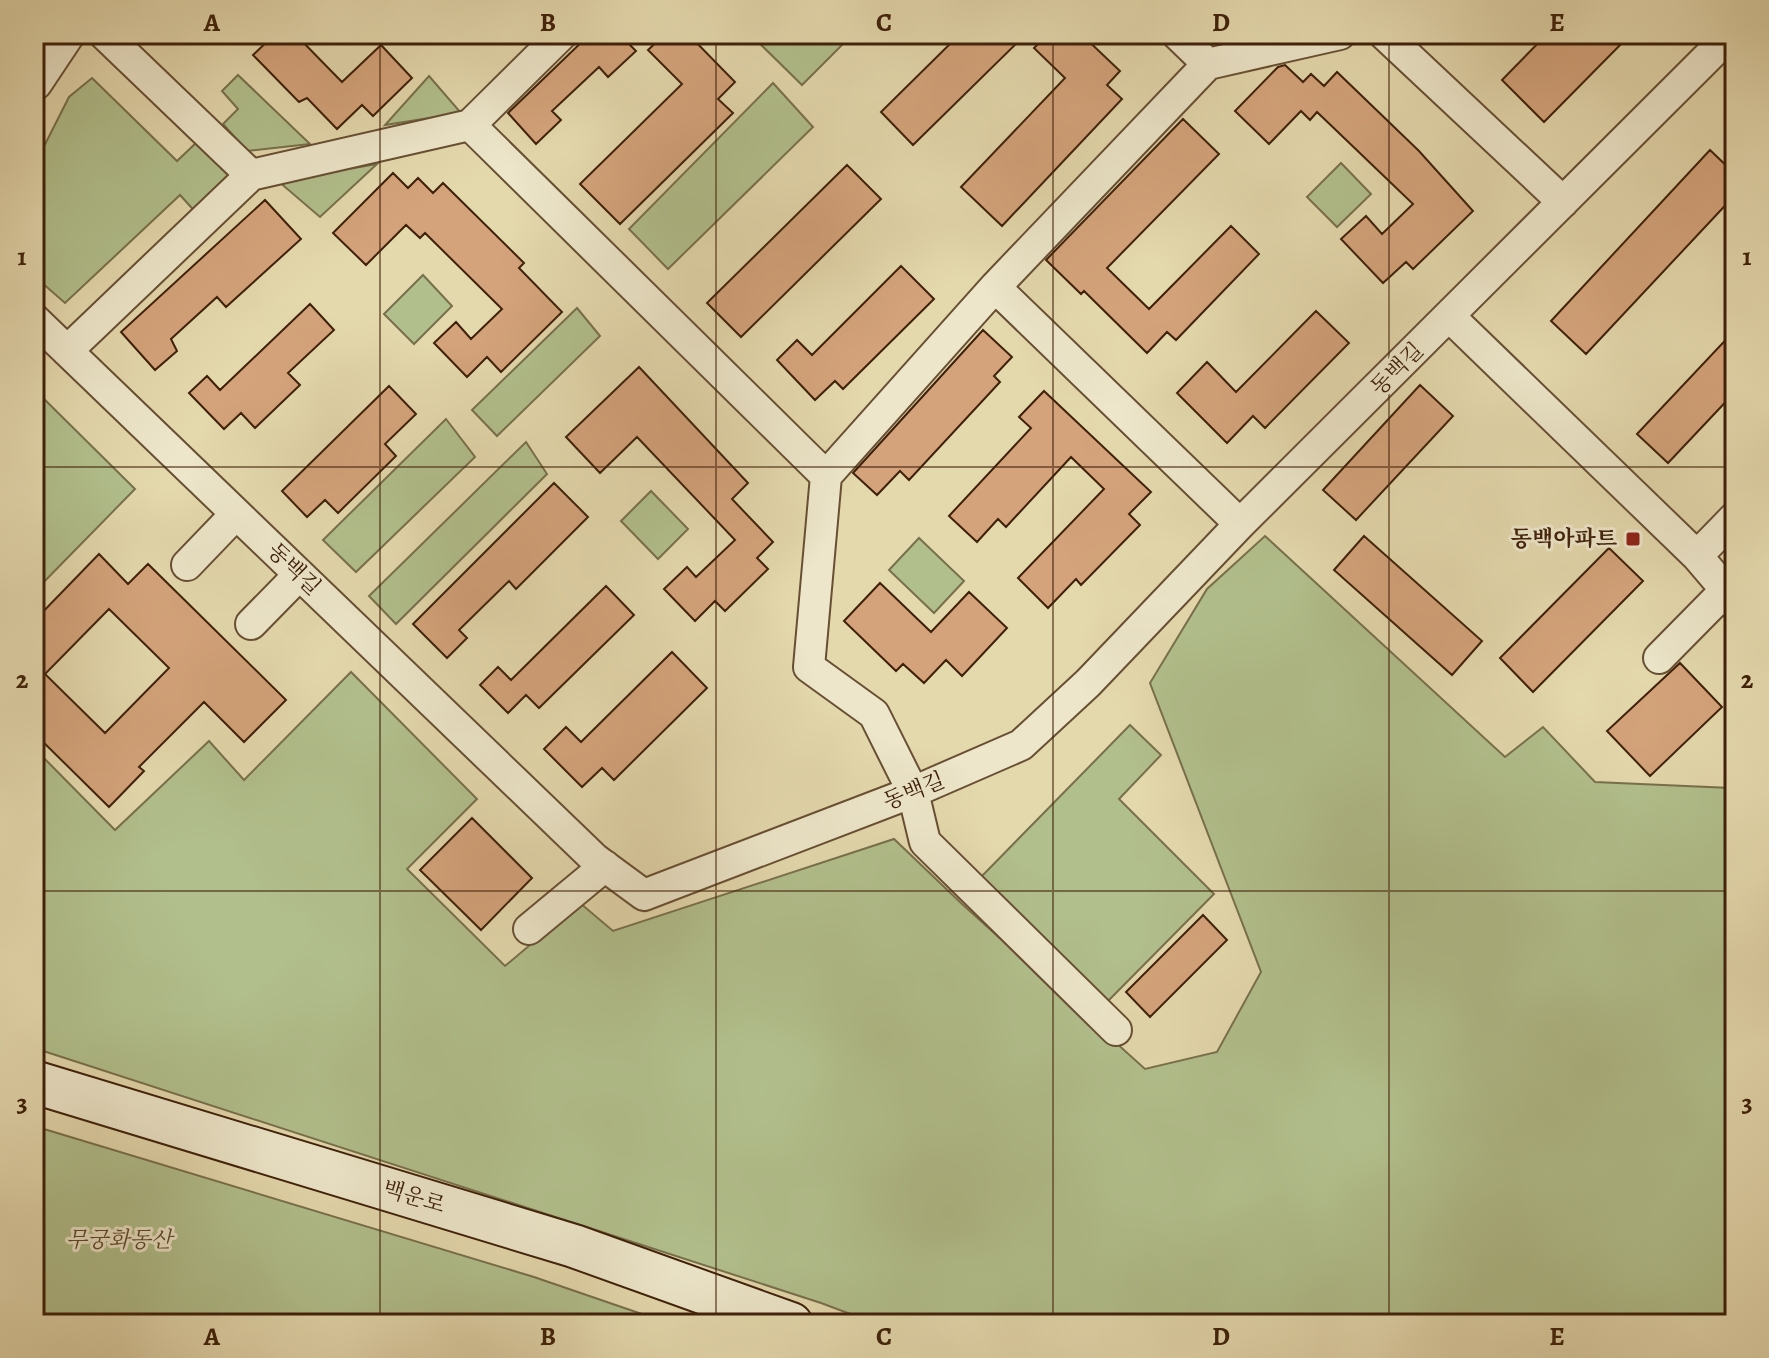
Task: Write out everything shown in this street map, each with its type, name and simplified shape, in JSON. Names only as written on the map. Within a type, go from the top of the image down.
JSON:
[{"type":"main road","name":"백운로","points":[[34,1082],[574,1246],[791,1324]]},
{"type":"street","points":[[34,82],[66,34]]},
{"type":"street","points":[[104,34],[251,175]]},
{"type":"street","points":[[67,351],[251,175],[470,125],[562,34]]},
{"type":"street","points":[[1177,34],[1208,64]]},
{"type":"street","points":[[1116,1030],[925,842],[913,792],[874,714],[809,667],[826,476],[995,287],[1208,64],[1340,34]]},
{"type":"street","points":[[1384,34],[1563,202]]},
{"type":"street","name":"동백길","points":[[34,319],[605,866],[644,895],[913,792],[1021,745],[1088,683],[1240,524],[1731,34]]},
{"type":"street","points":[[470,125],[826,476]]},
{"type":"street","points":[[995,287],[1240,524]]},
{"type":"street","points":[[1449,316],[1697,556],[1731,598],[1659,658]]},
{"type":"street","points":[[187,565],[236,514]]},
{"type":"street","points":[[1697,556],[1735,517]]},
{"type":"street","points":[[251,624],[299,575]]},
{"type":"street","points":[[529,929],[605,866]]},
{"type":"green space","points":[[750,34],[843,34],[848,39],[802,85]]},
{"type":"green space","points":[[238,75],[310,144],[247,151],[223,124],[238,109],[222,91]]},
{"type":"green space","points":[[429,76],[461,113],[385,125]]},
{"type":"green space","points":[[92,78],[177,161],[197,142],[237,181],[200,217],[180,195],[65,303],[41,282],[34,259],[34,166],[69,97]]},
{"type":"green space","points":[[773,83],[813,127],[668,269],[629,229]]},
{"type":"green space","points":[[1341,163],[1371,194],[1337,227],[1307,197]]},
{"type":"green space","points":[[377,164],[320,217],[278,181]]},
{"type":"green space","points":[[423,275],[452,306],[414,344],[384,314]]},
{"type":"green space","points":[[577,308],[600,336],[497,436],[472,410]]},
{"type":"green space","points":[[34,389],[135,489],[34,592]]},
{"type":"green space","points":[[446,419],[475,457],[356,572],[323,540]]},
{"type":"green space","points":[[526,442],[547,474],[396,624],[369,596]]},
{"type":"green space","points":[[651,491],[688,529],[658,559],[621,521]]},
{"type":"green space","points":[[1265,536],[1505,757],[1543,727],[1595,782],[1731,788],[1735,792],[1735,1324],[877,1324],[821,1303],[34,1048],[34,748],[115,830],[209,741],[244,780],[351,672],[477,799],[407,869],[505,966],[580,903],[613,931],[894,839],[1145,1069],[1217,1052],[1261,972],[1150,683],[1207,589]]},
{"type":"green space","points":[[919,538],[964,581],[934,613],[889,570]]},
{"type":"green space","points":[[1130,725],[1161,755],[1119,799],[1214,894],[1105,1004],[979,879]]},
{"type":"green space","name":"무궁화동산","points":[[34,1126],[534,1277],[671,1324],[34,1324]]},
{"type":"building","points":[[275,34],[295,34],[342,82],[381,45],[412,78],[373,116],[362,105],[337,129],[307,98],[299,102],[253,55]]},
{"type":"building","points":[[590,34],[619,34],[636,51],[608,77],[599,67],[552,111],[561,120],[536,144],[508,113]]},
{"type":"building","points":[[665,34],[688,34],[735,82],[718,99],[733,113],[620,224],[580,184],[682,84],[648,50]]},
{"type":"building","points":[[960,34],[1026,34],[913,145],[881,112]]},
{"type":"building","points":[[1048,34],[1081,34],[1120,71],[1107,85],[1122,99],[1002,226],[961,187],[1065,78],[1034,48]]},
{"type":"building","points":[[1547,34],[1631,34],[1544,122],[1502,80]]},
{"type":"building","points":[[1285,65],[1303,82],[1311,74],[1324,86],[1337,72],[1419,151],[1473,211],[1413,269],[1406,262],[1383,283],[1341,239],[1366,216],[1382,234],[1413,204],[1317,112],[1310,120],[1301,111],[1269,144],[1235,111],[1278,67]]},
{"type":"building","points":[[1183,119],[1219,154],[1107,268],[1149,309],[1231,226],[1259,254],[1176,340],[1167,332],[1147,353],[1084,291],[1081,294],[1046,260]]},
{"type":"building","points":[[1710,150],[1735,174],[1735,195],[1586,354],[1551,321]]},
{"type":"building","points":[[847,165],[881,199],[741,337],[707,303]]},
{"type":"building","points":[[393,173],[408,188],[418,178],[433,193],[443,183],[524,263],[519,268],[562,312],[501,372],[487,357],[467,377],[434,343],[456,322],[471,339],[502,309],[425,233],[420,238],[406,225],[366,265],[333,233]]},
{"type":"building","points":[[265,200],[301,239],[226,307],[217,297],[171,339],[177,351],[155,370],[121,332]]},
{"type":"building","points":[[901,266],[934,299],[843,389],[835,381],[815,400],[777,360],[797,340],[812,355]]},
{"type":"building","points":[[310,304],[334,330],[288,373],[300,385],[255,428],[241,413],[224,429],[189,393],[207,376],[220,390]]},
{"type":"building","points":[[1316,311],[1349,343],[1265,428],[1253,416],[1227,443],[1177,393],[1207,362],[1236,392]]},
{"type":"building","points":[[983,330],[1012,357],[994,376],[1000,382],[909,480],[900,471],[877,495],[853,473]]},
{"type":"building","points":[[1735,330],[1735,392],[1668,463],[1637,434]]},
{"type":"building","points":[[639,367],[748,483],[732,499],[773,542],[757,558],[768,569],[725,611],[715,601],[695,621],[664,589],[687,567],[696,577],[735,540],[637,437],[600,473],[566,437]]},
{"type":"building","points":[[1420,385],[1453,416],[1356,520],[1323,490]]},
{"type":"building","points":[[389,386],[416,414],[385,444],[396,456],[338,513],[325,500],[307,517],[282,491]]},
{"type":"building","points":[[1044,391],[1151,492],[1129,514],[1140,525],[1081,585],[1076,579],[1048,608],[1018,578],[1104,489],[1071,457],[1006,527],[998,519],[977,542],[949,516],[1031,428],[1019,417]]},
{"type":"building","points":[[554,483],[588,517],[516,589],[509,581],[459,630],[467,638],[447,658],[413,624]]},
{"type":"building","points":[[1364,536],[1482,641],[1452,675],[1334,570]]},
{"type":"building","points":[[1609,548],[1643,581],[1533,692],[1500,658]]},
{"type":"building","points":[[99,554],[128,584],[148,564],[286,700],[244,742],[204,702],[139,767],[144,771],[109,807],[34,733],[34,621]],"holes":[[[109,609],[169,668],[105,733],[45,674]]]},
{"type":"building","points":[[880,583],[931,632],[969,592],[1007,628],[962,676],[946,660],[924,683],[903,664],[896,671],[844,621]]},
{"type":"building","points":[[606,586],[634,615],[539,708],[526,695],[508,713],[480,685],[498,667],[511,680]]},
{"type":"building","points":[[672,652],[707,688],[614,780],[602,768],[582,787],[544,749],[566,727],[581,742]]},
{"type":"building","points":[[1680,663],[1722,707],[1650,776],[1607,731]]},
{"type":"building","points":[[472,818],[532,878],[481,930],[420,870]]},
{"type":"building","points":[[1203,915],[1227,940],[1150,1017],[1126,992]]},
{"type":"place","name":"동백아파트","points":[[1633,539]]}]
